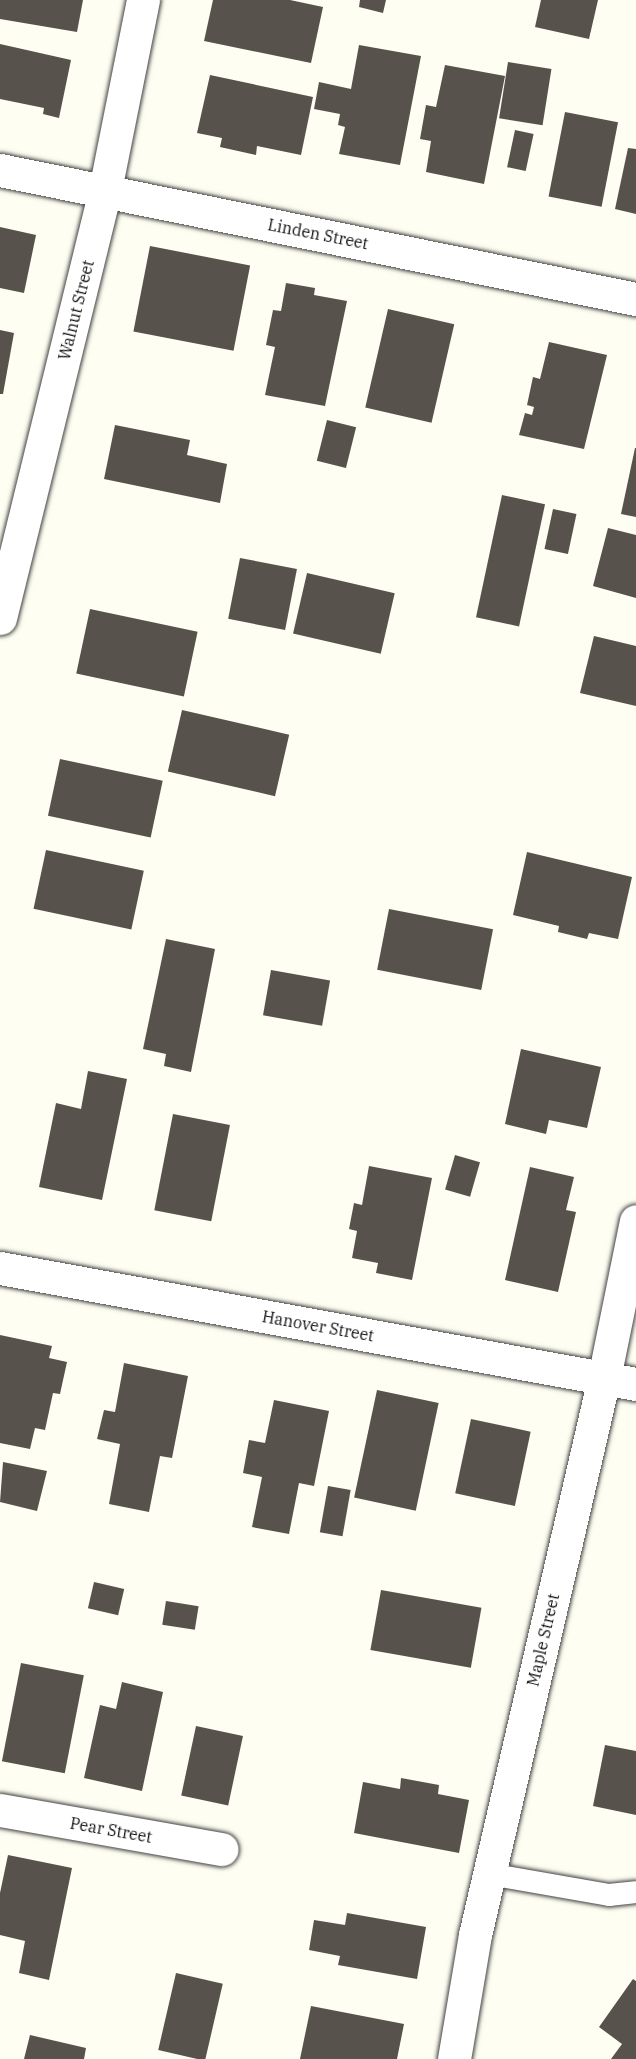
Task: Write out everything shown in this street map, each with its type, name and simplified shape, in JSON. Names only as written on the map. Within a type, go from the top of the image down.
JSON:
[{"type":"street","name":"Walnut Street","points":[[0,618],[105,190],[143,0]]},
{"type":"street","name":"Linden Street","points":[[0,170],[636,298]]},
{"type":"street","name":"Maple Street","points":[[454,2059],[475,1935],[604,1378],[636,1221]]},
{"type":"street","name":"Hanover Street","points":[[0,1268],[636,1384]]},
{"type":"street","name":"Pear Street","points":[[0,1810],[222,1849]]},
{"type":"lane","points":[[489,1874],[609,1894],[636,1892]]},
{"type":"building","points":[[0,0],[83,0],[77,32],[0,19]]},
{"type":"building","points":[[213,0],[290,0],[323,7],[311,63],[204,41]]},
{"type":"building","points":[[360,0],[386,0],[383,13],[359,7]]},
{"type":"building","points":[[541,0],[598,0],[589,39],[535,27]]},
{"type":"building","points":[[0,44],[71,60],[59,118],[43,114],[44,108],[0,99]]},
{"type":"building","points":[[359,45],[421,56],[400,165],[339,154],[345,127],[338,125],[340,114],[314,109],[319,82],[351,89]]},
{"type":"building","points":[[508,62],[551,69],[543,125],[499,118]]},
{"type":"building","points":[[445,65],[505,76],[484,184],[426,172],[431,141],[420,139],[426,105],[436,107]]},
{"type":"building","points":[[210,75],[313,97],[301,155],[257,146],[256,155],[220,147],[222,138],[197,133]]},
{"type":"building","points":[[565,112],[618,122],[602,207],[549,196]]},
{"type":"building","points":[[515,130],[534,134],[526,171],[507,167]]},
{"type":"building","points":[[628,148],[636,149],[636,214],[615,209]]},
{"type":"building","points":[[0,227],[36,235],[24,293],[0,288]]},
{"type":"building","points":[[150,246],[250,265],[234,351],[133,331]]},
{"type":"building","points":[[286,283],[315,288],[314,295],[347,301],[325,406],[265,395],[275,347],[266,345],[273,310],[281,311]]},
{"type":"building","points":[[388,309],[454,324],[432,423],[365,407]]},
{"type":"building","points":[[0,330],[14,333],[3,394],[0,394]]},
{"type":"building","points":[[549,342],[607,355],[584,449],[519,435],[525,413],[532,415],[534,407],[527,405],[533,377],[540,379]]},
{"type":"building","points":[[327,420],[356,427],[346,468],[317,461]]},
{"type":"building","points":[[115,425],[190,440],[187,455],[227,464],[220,503],[104,479]]},
{"type":"building","points":[[636,448],[636,517],[621,514]]},
{"type":"building","points":[[502,495],[545,504],[519,626],[476,617]]},
{"type":"building","points":[[553,509],[576,514],[568,554],[544,549]]},
{"type":"building","points":[[608,528],[636,535],[636,598],[593,586]]},
{"type":"building","points":[[240,558],[297,569],[285,630],[228,619]]},
{"type":"building","points":[[307,573],[395,593],[381,654],[293,633]]},
{"type":"building","points":[[90,609],[198,632],[184,696],[76,674]]},
{"type":"building","points":[[594,636],[636,646],[636,706],[580,693]]},
{"type":"building","points":[[182,710],[289,735],[275,796],[168,771]]},
{"type":"building","points":[[60,759],[163,781],[151,838],[48,816]]},
{"type":"building","points":[[46,850],[144,871],[131,929],[34,909]]},
{"type":"building","points":[[527,852],[632,877],[618,939],[589,933],[587,939],[558,932],[559,926],[513,915]]},
{"type":"building","points":[[389,909],[493,929],[481,990],[377,970]]},
{"type":"building","points":[[166,939],[215,949],[191,1072],[164,1066],[166,1054],[143,1049]]},
{"type":"building","points":[[271,970],[330,980],[322,1026],[263,1015]]},
{"type":"building","points":[[521,1049],[601,1067],[587,1128],[549,1120],[546,1134],[505,1124]]},
{"type":"building","points":[[88,1071],[127,1079],[102,1200],[39,1187],[56,1103],[81,1109]]},
{"type":"building","points":[[173,1114],[230,1125],[211,1221],[154,1210]]},
{"type":"building","points":[[455,1155],[480,1162],[470,1197],[445,1190]]},
{"type":"building","points":[[369,1166],[432,1178],[412,1280],[376,1273],[378,1263],[352,1258],[357,1231],[349,1229],[354,1203],[362,1205]]},
{"type":"building","points":[[530,1167],[574,1177],[566,1210],[576,1212],[558,1292],[505,1280]]},
{"type":"building","points":[[0,1335],[52,1346],[49,1358],[67,1362],[60,1394],[53,1393],[45,1430],[35,1428],[30,1449],[0,1443]]},
{"type":"building","points":[[124,1363],[188,1376],[172,1458],[160,1456],[149,1512],[109,1504],[120,1444],[97,1439],[104,1410],[115,1412]]},
{"type":"building","points":[[377,1390],[439,1403],[416,1511],[354,1498]]},
{"type":"building","points":[[274,1400],[329,1411],[314,1486],[299,1483],[289,1534],[252,1527],[262,1477],[243,1473],[249,1440],[265,1443]]},
{"type":"building","points":[[471,1419],[531,1432],[515,1506],[455,1493]]},
{"type":"building","points":[[3,1462],[47,1471],[37,1511],[0,1502]]},
{"type":"building","points":[[328,1486],[351,1490],[342,1536],[320,1532]]},
{"type":"building","points":[[94,1582],[124,1589],[118,1615],[88,1608]]},
{"type":"building","points":[[381,1590],[481,1608],[471,1668],[370,1650]]},
{"type":"building","points":[[166,1601],[199,1606],[195,1630],[162,1625]]},
{"type":"building","points":[[21,1663],[84,1675],[65,1773],[2,1761]]},
{"type":"building","points":[[122,1682],[163,1692],[142,1791],[84,1778],[100,1705],[116,1709]]},
{"type":"building","points":[[196,1726],[243,1736],[228,1805],[181,1795]]},
{"type":"building","points":[[605,1745],[636,1751],[636,1815],[593,1806]]},
{"type":"building","points":[[401,1778],[439,1785],[438,1794],[469,1800],[459,1853],[354,1833],[363,1782],[400,1789]]},
{"type":"building","points":[[8,1855],[72,1868],[49,1980],[19,1973],[25,1941],[0,1935],[0,1893]]},
{"type":"building","points":[[347,1913],[426,1927],[417,1979],[338,1965],[340,1956],[309,1950],[314,1920],[345,1925]]},
{"type":"building","points":[[176,1973],[223,1984],[205,2059],[158,2050]]},
{"type":"building","points":[[633,1979],[636,1981],[636,2059],[611,2059],[622,2044],[599,2027]]},
{"type":"building","points":[[311,2006],[404,2024],[397,2059],[300,2059]]},
{"type":"building","points":[[30,2035],[86,2048],[84,2059],[24,2059]]}]
